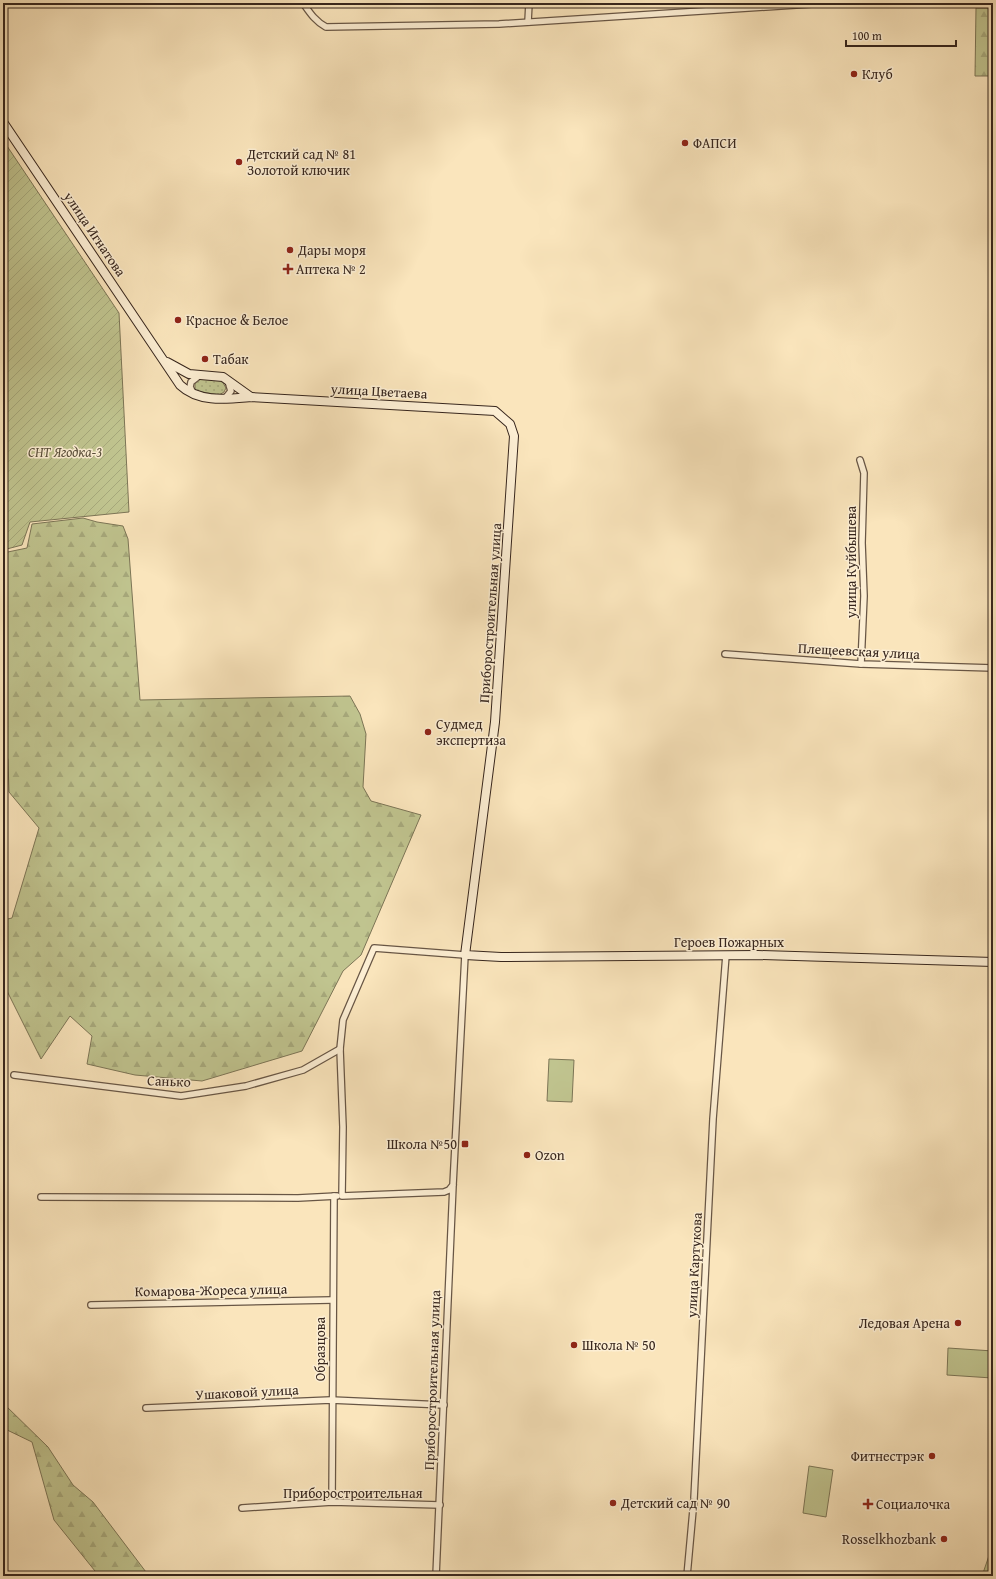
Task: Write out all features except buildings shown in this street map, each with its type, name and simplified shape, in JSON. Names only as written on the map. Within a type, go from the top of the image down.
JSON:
[{"type":"main road","name":"улица Игнатова","points":[[3,122],[180,384],[185,390],[194,394]]},
{"type":"main road","name":"улица Игнатова","points":[[165,361],[189,374],[222,377],[228,380]]},
{"type":"main road","points":[[228,380],[251,397]]},
{"type":"main road","name":"улица Цветаева","points":[[194,394],[201,397],[223,399],[251,397],[485,410],[495,411],[504,418]]},
{"type":"main road","name":"Приборостроительная улица","points":[[465,955],[497,698],[514,436],[510,424],[504,418]]},
{"type":"main road","name":"Героев Пожарных","points":[[465,955],[726,955],[993,962]]},
{"type":"street","points":[[303,3],[312,17],[318,23],[326,27],[528,22],[826,3]]},
{"type":"street","points":[[528,22],[529,3]]},
{"type":"street","points":[[194,394],[190,384],[193,379],[200,375]]},
{"type":"street","points":[[223,399],[231,391],[231,386],[228,380]]},
{"type":"street","name":"улица Куйбышева","points":[[860,460],[864,473],[862,543],[864,596],[861,664]]},
{"type":"street","name":"Плещеевская улица","points":[[725,654],[861,664],[993,668]]},
{"type":"street","points":[[342,1196],[340,1049],[343,1020],[374,948],[465,955]]},
{"type":"street","name":"Приборостроительная улица","points":[[436,1576],[453,1185],[465,955]]},
{"type":"street","name":"улица Картукова","points":[[688,1576],[694,1498],[714,1119],[726,955]]},
{"type":"street","name":"Санько","points":[[14,1075],[181,1096],[246,1086],[303,1070],[340,1049]]},
{"type":"street","points":[[41,1197],[298,1198],[444,1192],[449,1190],[453,1185]]},
{"type":"street","name":"Образцова","points":[[332,1502],[331,1400],[334,1196]]},
{"type":"street","name":"Комарова-Жореса улица","points":[[91,1305],[332,1300]]},
{"type":"street","name":"Ушаковой улица","points":[[146,1408],[331,1400],[444,1405]]},
{"type":"street","name":"Приборостроительная","points":[[242,1508],[332,1502],[440,1505]]},
{"type":"green space","points":[[976,8],[993,8],[993,76],[975,76]]},
{"type":"green space","name":"СНТ Ягодка-3","points":[[3,140],[119,313],[129,512],[30,522],[22,545],[3,550]]},
{"type":"green space","points":[[200,378],[222,381],[226,388],[224,392],[219,395],[197,391],[195,390],[195,382]]},
{"type":"green space","points":[[83,518],[123,526],[128,539],[140,700],[350,696],[360,714],[366,734],[363,787],[371,801],[421,815],[361,955],[343,971],[302,1051],[202,1081],[135,1075],[87,1064],[92,1036],[70,1016],[41,1059],[3,983],[3,920],[12,918],[39,828],[9,792],[8,760],[3,741],[3,553],[27,548],[32,524]]},
{"type":"green space","points":[[549,1059],[574,1060],[572,1102],[547,1101]]},
{"type":"green space","points":[[948,1348],[993,1351],[992,1378],[947,1375]]},
{"type":"green space","points":[[3,1400],[4,1404],[48,1447],[73,1485],[93,1502],[149,1576],[99,1576],[54,1520],[32,1442],[3,1428]]},
{"type":"green space","points":[[809,1466],[833,1470],[826,1517],[803,1513]]},
{"type":"green space","points":[[993,1544],[993,1576],[982,1576]]},
{"type":"place","name":"Клуб","points":[[854,74]]},
{"type":"place","name":"ФАПСИ","points":[[685,143]]},
{"type":"place","name":"Детский сад № 81 Золотой ключик","points":[[239,162]]},
{"type":"place","name":"Дары моря","points":[[290,250]]},
{"type":"place","name":"Аптека № 2","points":[[288,269]]},
{"type":"place","name":"Красное & Белое","points":[[178,320]]},
{"type":"place","name":"Табак","points":[[205,359]]},
{"type":"place","name":"Судмед экспертиза","points":[[428,732]]},
{"type":"place","name":"Школа №50","points":[[465,1144]]},
{"type":"place","name":"Ozon","points":[[527,1155]]},
{"type":"place","name":"Ледовая Арена","points":[[958,1323]]},
{"type":"place","name":"Школа № 50","points":[[574,1345]]},
{"type":"place","name":"Фитнестрэк","points":[[932,1456]]},
{"type":"place","name":"Детский сад № 90","points":[[613,1503]]},
{"type":"place","name":"Социалочка","points":[[868,1504]]},
{"type":"place","name":"Rosselkhozbank","points":[[944,1539]]}]
